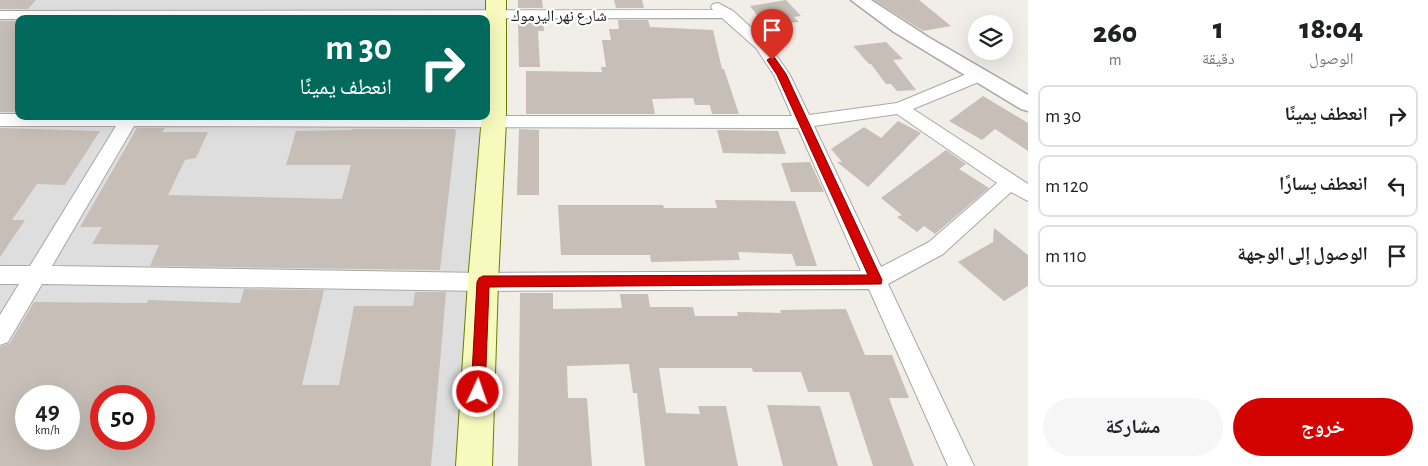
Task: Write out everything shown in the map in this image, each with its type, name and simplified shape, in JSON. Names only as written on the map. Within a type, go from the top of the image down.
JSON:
[{"type":"main road","points":[[474,466],[483,282],[494,121],[495,7]]},
{"type":"street","points":[[189,15],[198,0]]},
{"type":"street","points":[[708,0],[728,14],[762,45],[782,74],[961,466]]},
{"type":"street","points":[[860,0],[881,16],[937,52],[1028,104]]},
{"type":"street","name":"شارع نهر اليرموك","points":[[249,15],[495,7],[728,14]]},
{"type":"street","name":"شارع نهر اليرموك","points":[[0,15],[15,15]]},
{"type":"street","points":[[373,120],[804,122],[900,108],[980,75]]},
{"type":"street","points":[[900,108],[1028,194]]},
{"type":"street","points":[[0,120],[15,120]]},
{"type":"street","points":[[0,335],[34,275],[129,120]]},
{"type":"street","points":[[0,275],[483,282],[876,280],[936,248],[1010,182]]},
{"type":"shaded area","points":[[0,0],[487,0],[486,15],[15,15],[15,120],[481,120],[463,466],[0,466]]},
{"type":"building","points":[[0,0],[36,0],[28,9],[0,9]]},
{"type":"building","points":[[518,0],[542,0],[543,8],[518,8]]},
{"type":"building","points":[[614,0],[642,0],[644,8],[616,8]]},
{"type":"building","points":[[786,0],[801,16],[794,17],[799,22],[765,25],[750,6]]},
{"type":"building","points":[[874,0],[919,0],[951,26],[923,31]]},
{"type":"building","points":[[518,20],[543,20],[544,31],[538,31],[540,67],[519,67]]},
{"type":"building","points":[[618,20],[648,20],[650,27],[713,30],[722,69],[724,69],[739,114],[712,114],[710,105],[695,105],[693,98],[652,99],[655,114],[526,114],[526,71],[602,72],[601,67],[606,67],[602,40],[611,40],[609,29],[619,29]]},
{"type":"building","points":[[0,21],[15,21],[15,112],[0,112]]},
{"type":"building","points":[[886,42],[903,59],[893,60],[916,90],[897,91],[891,84],[886,84],[871,64],[853,46]]},
{"type":"building","points":[[983,96],[1028,123],[1028,151],[995,129],[982,140],[949,121]]},
{"type":"building","points":[[898,121],[921,133],[868,187],[837,162],[842,162],[831,149],[864,127],[881,138]]},
{"type":"building","points":[[0,128],[100,131],[65,185],[37,184],[12,220],[25,220],[0,257]]},
{"type":"building","points":[[137,128],[165,128],[162,132],[208,132],[196,158],[185,160],[168,195],[342,199],[351,165],[286,165],[296,131],[352,129],[456,130],[440,270],[150,266],[159,245],[92,244],[102,227],[80,227]]},
{"type":"building","points":[[519,129],[539,130],[539,195],[517,195]]},
{"type":"building","points":[[717,130],[778,131],[786,154],[723,153]]},
{"type":"building","points":[[946,150],[966,164],[959,169],[989,188],[935,234],[924,226],[917,232],[897,217],[902,215],[881,198]]},
{"type":"building","points":[[810,162],[824,192],[791,192],[781,163]]},
{"type":"building","points":[[715,200],[795,201],[817,266],[796,266],[792,254],[738,252],[740,260],[651,262],[650,255],[561,255],[558,205],[663,205],[664,208],[717,208]]},
{"type":"building","points":[[994,228],[1028,255],[1028,286],[1004,301],[958,262],[993,242]]},
{"type":"building","points":[[244,289],[324,290],[302,385],[339,385],[354,306],[413,306],[415,292],[446,292],[431,466],[0,466],[0,347],[10,343],[34,302],[147,303],[148,300],[240,303]]},
{"type":"building","points":[[520,293],[553,293],[553,309],[622,308],[620,294],[648,294],[650,307],[693,307],[695,316],[738,316],[737,312],[781,313],[780,310],[846,309],[865,355],[892,355],[909,398],[889,398],[914,466],[873,466],[849,392],[808,392],[801,372],[753,372],[752,368],[659,368],[666,413],[700,414],[698,406],[726,406],[738,466],[645,466],[637,393],[633,393],[629,364],[567,366],[568,398],[587,398],[592,466],[518,466]]},
{"type":"building","points":[[767,405],[820,406],[838,466],[783,466]]},
{"type":"route","points":[[478,392],[483,282],[876,280],[782,74],[772,60]]}]
